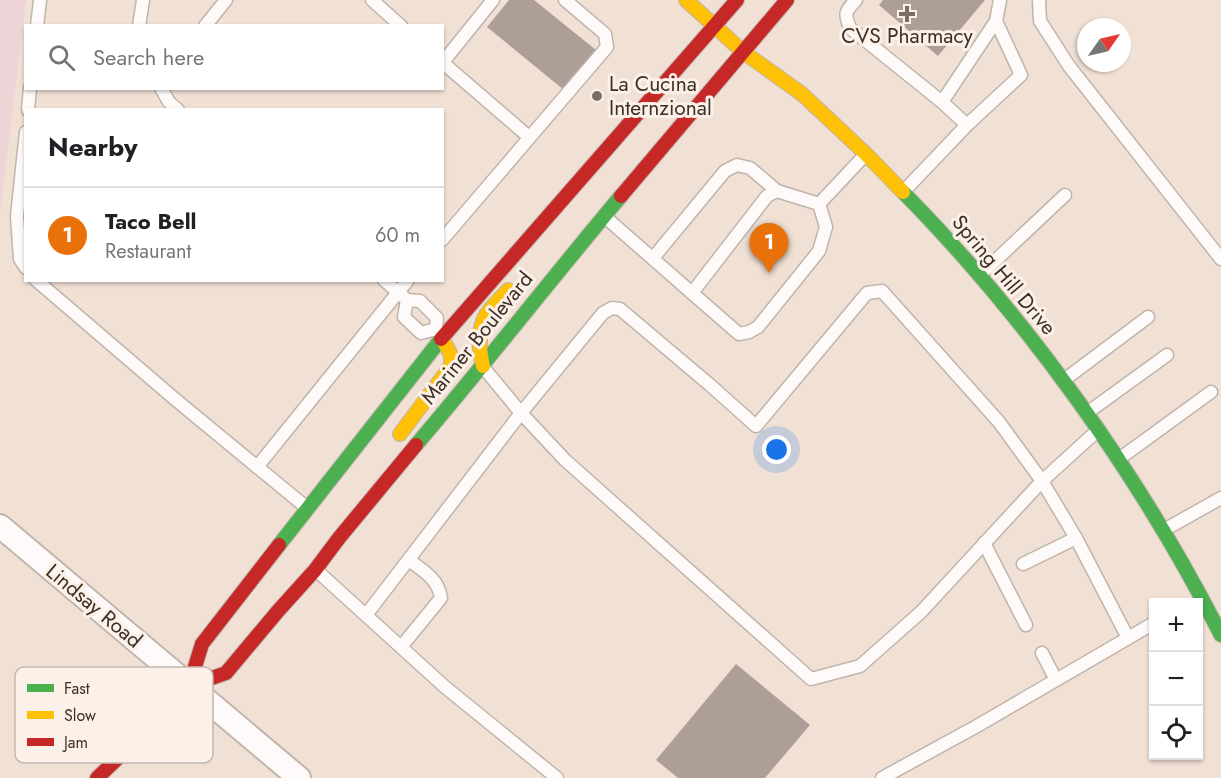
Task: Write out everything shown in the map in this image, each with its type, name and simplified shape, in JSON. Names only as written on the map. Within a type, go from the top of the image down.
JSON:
[{"type":"main road","name":"Spring Hill Drive","points":[[686,0],[742,51],[802,94],[866,154],[979,276],[1063,381],[1118,459],[1163,531],[1195,598]]},
{"type":"main road","name":"Mariner Boulevard","points":[[195,667],[202,644],[439,334],[546,227],[737,0]]},
{"type":"main road","name":"Mariner Boulevard","points":[[213,678],[226,673],[315,570],[383,477],[483,366],[603,216],[787,0]]},
{"type":"main road","points":[[483,366],[479,348],[485,317],[519,276]]},
{"type":"main road","points":[[396,440],[451,366],[453,358],[451,350],[439,334]]},
{"type":"main road","name":"Spring Hill Drive","points":[[1203,610],[1221,635]]},
{"type":"main road","name":"Mariner Boulevard","points":[[97,778],[113,763]]},
{"type":"street","name":"Lindsay Road","points":[[0,526],[167,667]]},
{"type":"street","name":"Lindsay Road","points":[[213,706],[299,778]]},
{"type":"lane","points":[[37,24],[40,0]]},
{"type":"lane","points":[[207,24],[226,0]]},
{"type":"lane","points":[[372,0],[399,24]]},
{"type":"lane","points":[[444,61],[493,0]]},
{"type":"lane","points":[[444,238],[607,47],[605,34],[565,0]]},
{"type":"lane","points":[[856,0],[846,11],[850,28],[967,125]]},
{"type":"lane","points":[[942,102],[996,21],[1000,0]]},
{"type":"lane","points":[[1040,0],[1040,21],[1069,66],[1221,259]]},
{"type":"lane","points":[[140,24],[145,3]]},
{"type":"lane","points":[[903,192],[967,125],[1021,75],[996,21]]},
{"type":"lane","points":[[444,63],[529,137]]},
{"type":"lane","points":[[28,108],[30,90]]},
{"type":"lane","points":[[162,90],[176,108]]},
{"type":"lane","points":[[24,149],[16,216],[20,259],[24,265]]},
{"type":"lane","points":[[819,204],[866,154]]},
{"type":"lane","points":[[653,258],[725,171],[737,165],[750,168],[777,191],[819,204]]},
{"type":"lane","points":[[692,293],[767,196],[777,191]]},
{"type":"lane","points":[[979,276],[1065,195]]},
{"type":"lane","points":[[603,216],[739,334],[758,327],[819,251],[826,227],[819,204]]},
{"type":"lane","points":[[38,282],[307,508]]},
{"type":"lane","points":[[386,282],[403,296],[420,301],[436,318],[439,334],[421,333],[404,316],[403,296],[407,282]]},
{"type":"lane","points":[[366,615],[521,413],[603,313],[612,308],[620,309],[756,426],[867,293],[882,291],[999,422],[1042,481],[1076,538],[1128,638]]},
{"type":"lane","points":[[257,467],[403,296]]},
{"type":"lane","points":[[1063,381],[1148,317]]},
{"type":"lane","points":[[1086,414],[1167,355]]},
{"type":"lane","points":[[483,366],[521,413],[565,460],[811,678],[860,666],[921,612],[1042,481],[1098,430]]},
{"type":"lane","points":[[1118,459],[1211,392]]},
{"type":"lane","points":[[1163,531],[1221,498]]},
{"type":"lane","points":[[1023,564],[1076,538]]},
{"type":"lane","points":[[984,543],[1026,625]]},
{"type":"lane","points":[[401,647],[441,597],[438,584],[434,579],[409,560]]},
{"type":"lane","points":[[315,570],[445,687],[557,778]]},
{"type":"lane","points":[[882,778],[1149,626]]},
{"type":"lane","points":[[1042,653],[1056,680]]},
{"type":"shaded area","points":[[0,0],[26,0],[0,213]]},
{"type":"building","points":[[509,0],[534,0],[596,50],[564,90],[487,27]]},
{"type":"building","points":[[883,0],[985,0],[938,56],[879,5]]},
{"type":"building","points":[[736,664],[810,725],[765,778],[678,778],[656,760]]},
{"type":"traffic: fast","points":[[903,192],[994,292],[1078,402],[1118,458],[1155,517],[1221,635]]},
{"type":"traffic: fast","points":[[416,445],[621,196]]},
{"type":"traffic: fast","points":[[279,545],[441,339]]},
{"type":"traffic: slow","points":[[686,0],[742,51],[802,94],[903,192]]},
{"type":"traffic: slow","points":[[483,366],[481,327],[488,312],[508,290]]},
{"type":"traffic: slow","points":[[400,434],[451,366],[451,355],[442,338]]},
{"type":"traffic: jam","points":[[441,339],[737,0]]},
{"type":"traffic: jam","points":[[621,196],[787,0]]},
{"type":"traffic: jam","points":[[213,678],[226,673],[315,570],[416,445]]},
{"type":"traffic: jam","points":[[195,667],[202,644],[279,545]]},
{"type":"traffic: jam","points":[[97,778],[113,763]]},
{"type":"place","name":"CVS Pharmacy","points":[[907,14]]},
{"type":"place","name":"La Cucina Internzional","points":[[597,96]]},
{"type":"place","name":"Taco Bell","points":[[769,273]]}]
